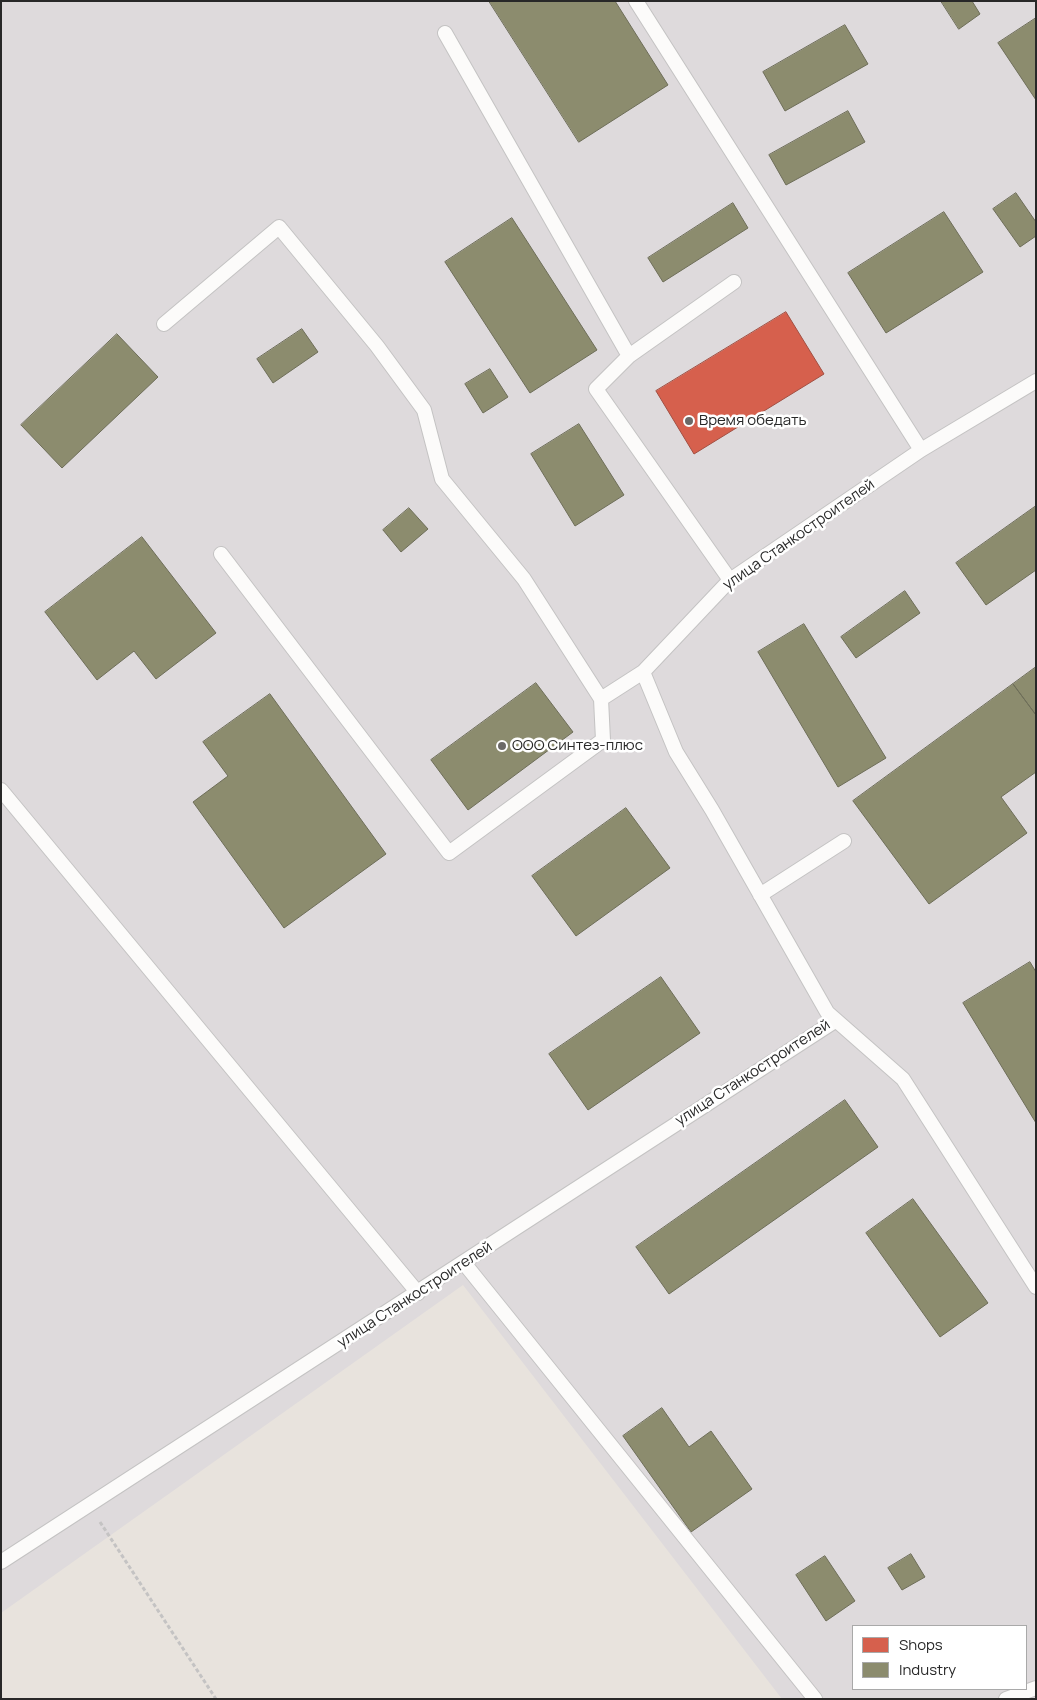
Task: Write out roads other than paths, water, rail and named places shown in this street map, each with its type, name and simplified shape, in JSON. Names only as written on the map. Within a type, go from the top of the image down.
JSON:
[{"type":"lane","points":[[636,1],[921,450]]},
{"type":"lane","points":[[445,33],[629,356]]},
{"type":"lane","points":[[164,324],[279,227],[377,346],[424,410],[442,479],[524,579],[601,699],[603,740],[449,853],[221,554]]},
{"type":"lane","points":[[730,580],[596,389],[629,356],[734,282]]},
{"type":"lane","name":"улица Станкостроителей","points":[[1,1562],[835,1021],[827,1012],[712,810],[676,752],[643,672],[730,580],[921,450],[1036,382]]},
{"type":"lane","points":[[601,699],[643,672]]},
{"type":"lane","points":[[1,790],[418,1293]]},
{"type":"lane","points":[[760,895],[844,841]]},
{"type":"lane","points":[[827,1012],[903,1079],[1036,1287]]},
{"type":"lane","points":[[464,1263],[815,1699]]},
{"type":"lane","points":[[1006,1699],[1036,1688]]},
{"type":"place","name":"Время обедать","points":[[689,421]]},
{"type":"place","name":"ООО Синтез-плюс","points":[[502,746]]}]
